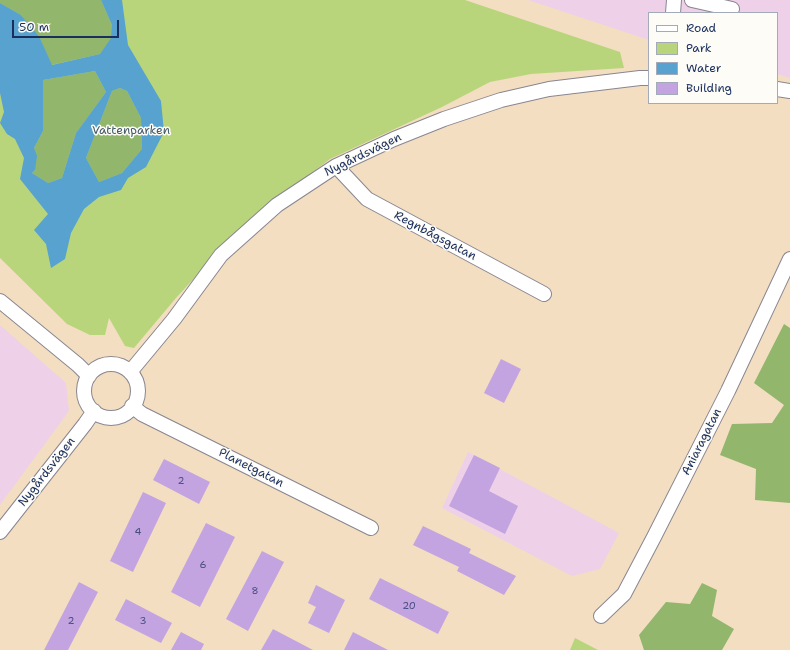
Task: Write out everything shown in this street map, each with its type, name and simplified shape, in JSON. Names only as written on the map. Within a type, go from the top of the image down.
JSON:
[{"type":"street","points":[[673,12],[674,0]]},
{"type":"street","points":[[692,0],[732,9]]},
{"type":"street","name":"Nygårdsvägen","points":[[130,372],[174,319],[221,255],[277,205],[336,166],[408,133],[501,100],[549,90],[648,78]]},
{"type":"street","points":[[778,89],[790,91]]},
{"type":"street","name":"Regnbågsgatan","points":[[336,166],[366,199],[544,294]]},
{"type":"street","name":"Aniaragatan","points":[[601,616],[624,594],[641,562],[728,391],[790,259]]},
{"type":"street","points":[[0,302],[78,365],[89,376]]},
{"type":"street","points":[[108,364],[124,367],[130,372],[137,385],[136,400],[126,413],[118,416],[105,417],[94,411],[88,405],[85,398],[85,382],[94,370],[108,364]]},
{"type":"street","name":"Planetgatan","points":[[132,406],[142,414],[371,528]]},
{"type":"street","name":"Nygårdsvägen","points":[[0,532],[94,411]]},
{"type":"shaded area","points":[[528,0],[790,0],[790,78],[778,74],[778,12],[648,12],[648,40]]},
{"type":"shaded area","points":[[0,325],[66,383],[69,411],[0,505]]},
{"type":"shaded area","points":[[468,452],[619,533],[600,569],[572,576],[442,508]]},
{"type":"green space","name":"Vattenparken","points":[[0,0],[465,0],[620,52],[624,68],[531,74],[490,82],[442,107],[330,159],[281,196],[222,248],[176,298],[134,348],[125,346],[109,318],[105,335],[90,335],[67,324],[0,258]]},
{"type":"green space","points":[[0,0],[101,0],[112,25],[112,38],[100,54],[51,65],[39,36],[21,15],[0,3]]},
{"type":"green space","points":[[95,71],[106,92],[76,133],[62,178],[48,183],[32,173],[35,170],[34,148],[43,131],[43,80]]},
{"type":"green space","points":[[120,88],[127,91],[141,118],[142,149],[122,173],[99,182],[86,158],[112,91]]},
{"type":"green space","points":[[784,324],[790,328],[790,503],[755,500],[756,469],[720,455],[732,424],[772,423],[784,405],[754,383]]},
{"type":"green space","points":[[702,583],[717,590],[712,616],[734,629],[722,650],[644,650],[639,635],[666,602],[690,604]]},
{"type":"green space","points":[[575,638],[598,650],[570,650]]},
{"type":"water","name":"Vattenparken","points":[[101,0],[122,0],[128,45],[161,101],[164,132],[146,167],[128,178],[121,190],[99,197],[84,209],[71,233],[65,259],[51,268],[46,244],[34,230],[48,214],[20,179],[24,158],[15,139],[7,134],[0,123],[4,112],[0,93],[0,3],[21,15],[39,36],[52,65],[100,54],[111,38],[112,25]],"holes":[[[95,71],[106,92],[76,133],[62,178],[48,183],[32,173],[35,170],[37,156],[34,148],[43,131],[43,80]],[[120,88],[127,91],[141,118],[142,149],[122,173],[99,182],[86,158],[112,91]]]},
{"type":"building","points":[[501,359],[521,369],[504,403],[484,393]]},
{"type":"building","points":[[474,455],[500,468],[489,491],[518,506],[505,534],[449,506]]},
{"type":"building","points":[[164,459],[210,482],[199,504],[153,480]]},
{"type":"building","points":[[143,492],[166,503],[133,572],[110,561]]},
{"type":"building","points":[[206,523],[235,537],[200,607],[171,592]]},
{"type":"building","points":[[423,526],[471,549],[469,553],[516,576],[504,595],[457,571],[459,567],[413,545]]},
{"type":"building","points":[[262,551],[284,562],[248,631],[226,619]]},
{"type":"building","points":[[380,578],[449,612],[438,634],[369,599]]},
{"type":"building","points":[[79,582],[98,592],[68,650],[44,650]]},
{"type":"building","points":[[316,585],[345,600],[329,633],[308,623],[316,607],[308,603]]},
{"type":"building","points":[[126,599],[172,623],[161,643],[115,620]]},
{"type":"building","points":[[273,629],[313,650],[261,650]]},
{"type":"building","points":[[181,632],[204,644],[201,650],[171,650]]},
{"type":"building","points":[[353,632],[388,650],[344,650]]}]
